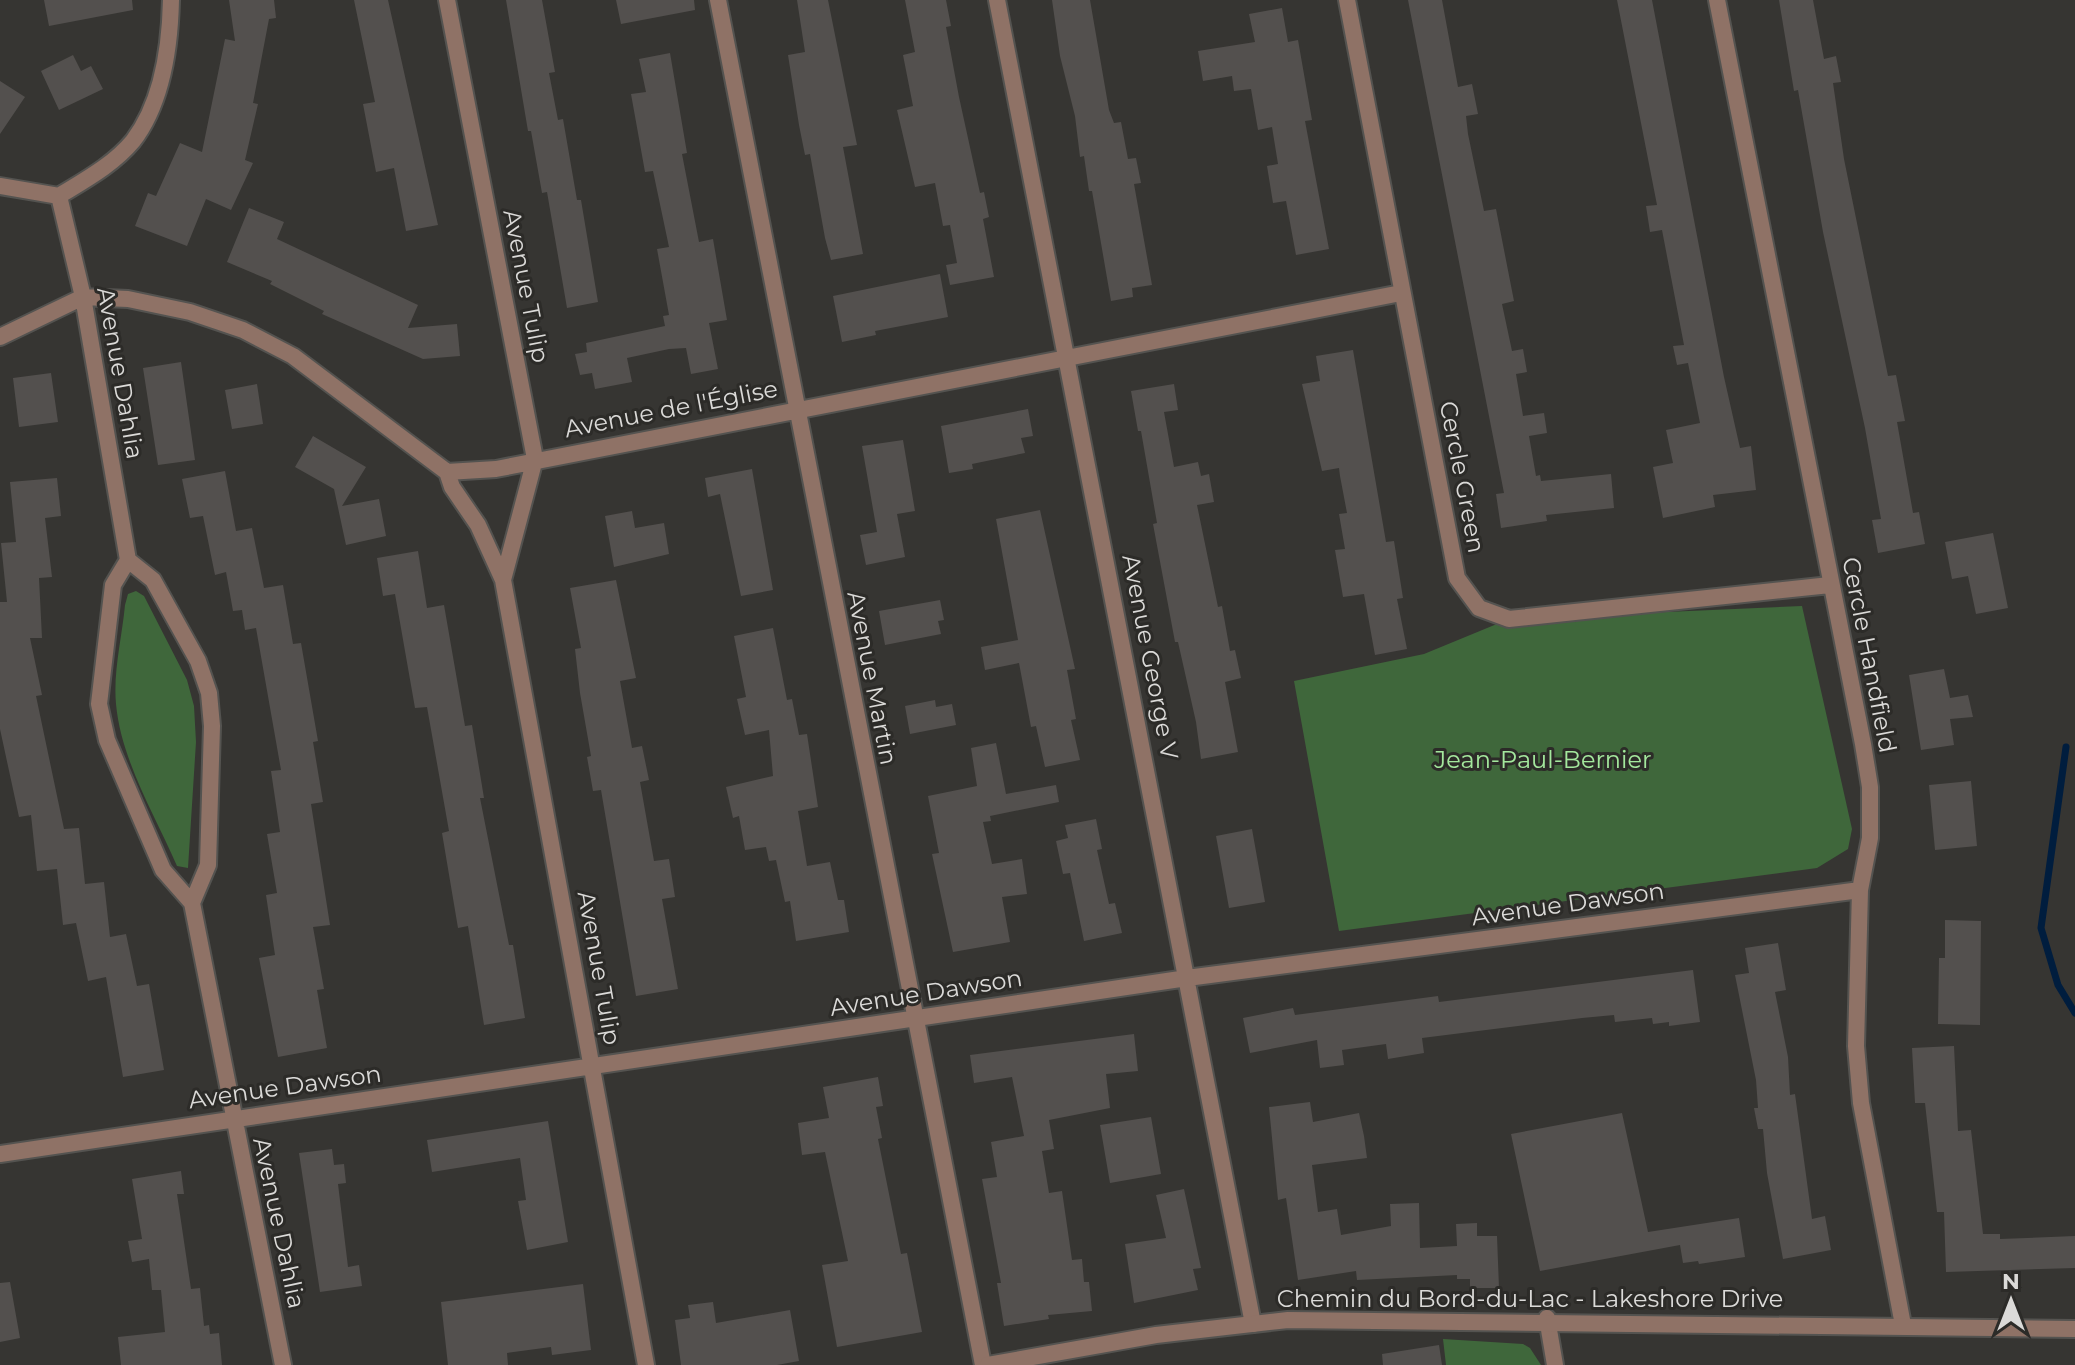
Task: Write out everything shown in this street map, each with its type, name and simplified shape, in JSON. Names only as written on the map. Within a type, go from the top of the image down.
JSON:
[{"type":"street","points":[[0,186],[59,196],[104,169],[134,140],[157,91],[170,35],[171,0]]},
{"type":"street","name":"Avenue Tulip","points":[[447,0],[535,459],[503,580]]},
{"type":"street","name":"Avenue Martin","points":[[718,0],[795,408],[985,1365]]},
{"type":"street","name":"Avenue George V","points":[[997,0],[1069,358],[1253,1324]]},
{"type":"street","name":"Cercle Green","points":[[1347,0],[1457,578],[1479,608],[1509,619],[1830,585]]},
{"type":"street","name":"Cercle Handfield","points":[[1717,0],[1870,787],[1870,838],[1860,890],[1856,1046],[1861,1103],[1903,1325]]},
{"type":"street","name":"Avenue Dahlia","points":[[59,196],[83,297],[128,560]]},
{"type":"street","name":"Avenue de l'Église","points":[[447,472],[496,469],[795,408],[1401,293]]},
{"type":"street","points":[[0,337],[83,297],[128,299],[190,312],[243,330],[293,356],[447,472]]},
{"type":"street","name":"Avenue Tulip","points":[[447,472],[452,487],[478,525],[503,580],[646,1365]]},
{"type":"street","points":[[128,560],[153,580],[198,661],[209,693],[212,726],[208,865],[192,903],[163,870],[107,740],[99,704],[113,585],[128,560]]},
{"type":"street","name":"Avenue Dawson","points":[[0,1154],[1187,978],[1860,890]]},
{"type":"street","name":"Avenue Dahlia","points":[[192,903],[283,1365]]},
{"type":"street","name":"Chemin du Bord-du-Lac - Lakeshore Drive","points":[[985,1365],[1036,1361],[1156,1335],[1253,1324],[1395,1319],[2075,1329]]},
{"type":"street","points":[[1547,1320],[1555,1365]]},
{"type":"green space","points":[[136,591],[144,596],[187,680],[194,706],[196,742],[188,868],[177,866],[140,787],[119,725],[115,692],[118,654],[128,594]]},
{"type":"green space","name":"Jean-Paul-Bernier","points":[[1802,606],[1852,829],[1848,849],[1817,868],[1339,931],[1294,681],[1424,654],[1509,619]]},
{"type":"green space","points":[[1443,1339],[1523,1344],[1530,1348],[1541,1365],[1446,1365]]},
{"type":"building","points":[[44,0],[132,0],[133,10],[49,26]]},
{"type":"building","points":[[229,0],[274,0],[276,18],[269,19],[253,103],[258,104],[245,160],[253,163],[231,210],[206,199],[187,246],[135,226],[148,193],[156,196],[180,143],[202,152],[225,39],[235,41]]},
{"type":"building","points":[[354,0],[388,0],[438,225],[406,231],[394,168],[376,172],[363,104],[375,102]]},
{"type":"building","points":[[506,0],[542,0],[555,72],[549,73],[558,120],[563,119],[577,200],[581,200],[598,302],[567,308],[547,192],[542,193],[531,131],[528,131]]},
{"type":"building","points":[[616,0],[694,0],[695,10],[621,24]]},
{"type":"building","points":[[797,0],[828,0],[857,145],[843,147],[863,254],[831,260],[825,238],[810,154],[805,155],[788,55],[805,52]]},
{"type":"building","points":[[905,0],[946,0],[951,26],[946,27],[959,97],[980,193],[984,192],[989,217],[983,219],[994,277],[950,285],[946,265],[957,263],[950,225],[943,226],[935,183],[915,187],[897,110],[913,106],[903,55],[915,52]]},
{"type":"building","points":[[1052,0],[1090,0],[1109,110],[1114,123],[1121,122],[1128,159],[1136,158],[1141,183],[1134,184],[1152,285],[1132,288],[1133,297],[1111,301],[1092,191],[1089,191],[1084,156],[1080,157],[1075,116],[1060,56]]},
{"type":"building","points":[[1408,0],[1442,0],[1458,87],[1472,84],[1478,114],[1466,116],[1468,134],[1484,211],[1496,209],[1514,301],[1502,304],[1512,351],[1523,349],[1527,372],[1516,374],[1523,416],[1544,413],[1547,433],[1529,436],[1536,476],[1540,475],[1541,481],[1611,474],[1614,508],[1546,515],[1547,521],[1501,528],[1496,494],[1504,493]]},
{"type":"building","points":[[1617,0],[1652,0],[1724,377],[1740,448],[1751,446],[1756,490],[1713,495],[1715,507],[1663,518],[1653,467],[1673,463],[1666,430],[1700,423],[1688,363],[1677,365],[1673,346],[1684,345],[1662,230],[1650,232],[1646,206],[1657,205]]},
{"type":"building","points":[[1779,0],[1813,0],[1824,59],[1836,56],[1841,82],[1833,83],[1844,159],[1888,376],[1896,375],[1905,421],[1897,422],[1913,513],[1919,512],[1925,544],[1878,553],[1872,520],[1881,519],[1865,428],[1823,232],[1798,90],[1794,91]]},
{"type":"building","points":[[1282,8],[1288,42],[1298,40],[1312,120],[1305,121],[1329,249],[1296,255],[1286,201],[1273,203],[1267,166],[1278,164],[1272,127],[1258,130],[1251,89],[1234,91],[1232,76],[1203,81],[1198,51],[1255,42],[1249,14]]},
{"type":"building","points":[[670,53],[687,153],[682,154],[699,242],[713,239],[727,320],[709,323],[718,369],[691,374],[686,348],[669,349],[627,358],[632,382],[595,389],[592,373],[580,375],[575,354],[587,352],[586,343],[665,326],[663,316],[669,315],[657,249],[669,247],[653,171],[645,172],[631,94],[646,92],[639,59]]},
{"type":"building","points":[[73,55],[81,71],[91,66],[103,89],[59,110],[41,71]]},
{"type":"building","points":[[0,81],[25,97],[0,134]]},
{"type":"building","points":[[249,208],[284,222],[277,239],[418,305],[408,328],[457,324],[460,356],[423,359],[322,314],[324,311],[270,284],[272,281],[227,262]]},
{"type":"building","points":[[940,274],[948,317],[875,331],[876,335],[842,342],[833,296]]},
{"type":"building","points":[[1353,350],[1386,542],[1394,541],[1403,598],[1397,599],[1407,649],[1375,655],[1364,594],[1343,597],[1335,550],[1345,549],[1339,514],[1347,513],[1339,468],[1322,471],[1302,384],[1320,381],[1316,356]]},
{"type":"building","points":[[181,362],[195,460],[158,465],[143,368]]},
{"type":"building","points":[[51,373],[58,422],[19,427],[13,378]]},
{"type":"building","points":[[257,384],[263,424],[232,429],[225,390]]},
{"type":"building","points":[[1174,384],[1178,410],[1164,412],[1174,467],[1198,462],[1201,476],[1209,474],[1214,502],[1197,505],[1218,607],[1222,606],[1230,651],[1235,650],[1241,678],[1225,682],[1238,752],[1201,759],[1196,722],[1178,642],[1175,642],[1153,524],[1157,523],[1141,431],[1138,431],[1131,391]]},
{"type":"building","points":[[1028,409],[1033,436],[1021,438],[1025,453],[972,464],[973,469],[949,473],[941,426]]},
{"type":"building","points":[[313,436],[366,467],[342,506],[379,499],[386,536],[346,545],[334,489],[295,467]]},
{"type":"building","points":[[903,440],[915,511],[897,514],[905,557],[866,565],[860,535],[877,532],[862,446]]},
{"type":"building","points":[[752,469],[773,590],[741,596],[720,494],[708,497],[705,478]]},
{"type":"building","points":[[225,471],[236,531],[252,528],[264,588],[283,585],[293,644],[301,643],[318,741],[313,742],[323,802],[311,804],[330,925],[313,927],[324,989],[317,990],[327,1048],[278,1057],[259,958],[275,955],[266,895],[277,893],[267,834],[280,832],[271,771],[281,770],[256,628],[245,630],[242,610],[233,611],[226,572],[215,575],[203,516],[190,518],[182,479]]},
{"type":"building","points":[[57,478],[61,516],[45,518],[52,577],[39,578],[42,638],[30,638],[42,695],[36,696],[64,829],[79,828],[85,884],[104,882],[110,937],[126,934],[137,986],[149,984],[164,1070],[123,1077],[106,977],[88,981],[76,923],[63,925],[57,869],[37,871],[31,815],[19,817],[0,729],[0,602],[7,602],[1,543],[16,542],[10,482]]},
{"type":"building","points":[[1040,510],[1075,669],[1067,670],[1076,719],[1071,720],[1080,760],[1045,767],[1036,726],[1031,727],[1019,663],[985,670],[981,647],[1018,640],[996,519]]},
{"type":"building","points":[[632,511],[635,528],[664,523],[669,554],[614,567],[605,516]]},
{"type":"building","points":[[1993,533],[2008,608],[1976,614],[1968,576],[1952,579],[1945,542]]},
{"type":"building","points":[[418,551],[427,608],[444,605],[465,726],[472,725],[484,798],[480,798],[509,945],[513,945],[525,1018],[484,1025],[468,926],[458,928],[442,833],[449,831],[427,707],[415,708],[395,594],[383,596],[377,558]]},
{"type":"building","points":[[616,580],[636,678],[620,681],[632,748],[642,746],[649,780],[640,782],[654,861],[669,859],[675,897],[662,899],[678,989],[636,996],[601,790],[593,791],[587,757],[591,756],[575,649],[581,648],[570,588]]},
{"type":"building","points":[[940,600],[944,620],[938,621],[941,634],[885,645],[879,611]]},
{"type":"building","points":[[773,628],[787,700],[792,699],[799,735],[807,734],[818,807],[798,811],[807,866],[830,862],[838,900],[844,900],[849,932],[796,941],[790,901],[785,902],[776,860],[769,861],[766,847],[745,850],[739,816],[733,818],[726,787],[773,776],[769,730],[745,735],[737,699],[746,697],[734,636]]},
{"type":"building","points":[[1944,669],[1950,698],[1968,695],[1973,717],[1950,719],[1954,745],[1921,750],[1909,675]]},
{"type":"building","points":[[935,700],[936,707],[952,704],[956,725],[910,734],[905,706]]},
{"type":"building","points":[[996,743],[1006,794],[1056,785],[1059,802],[990,816],[991,821],[983,822],[992,864],[1022,859],[1027,894],[1002,897],[1010,942],[953,952],[932,854],[939,853],[928,796],[977,786],[971,748]]},
{"type":"building","points":[[1971,781],[1977,846],[1935,850],[1929,785]]},
{"type":"building","points":[[1096,819],[1102,849],[1097,850],[1109,904],[1115,903],[1122,933],[1084,941],[1070,873],[1063,874],[1056,841],[1068,838],[1065,825]]},
{"type":"building","points":[[1252,829],[1265,902],[1229,908],[1216,836]]},
{"type":"building","points":[[1945,920],[1981,921],[1980,1025],[1938,1024],[1939,958],[1945,958]]},
{"type":"building","points":[[1778,943],[1786,990],[1775,992],[1788,1057],[1790,1095],[1795,1094],[1812,1219],[1825,1216],[1831,1250],[1783,1259],[1767,1173],[1763,1129],[1758,1129],[1754,1108],[1758,1108],[1756,1080],[1735,975],[1749,973],[1745,948]]},
{"type":"building","points":[[1693,970],[1700,1022],[1669,1026],[1669,1022],[1653,1024],[1652,1018],[1615,1022],[1614,1015],[1582,1018],[1422,1038],[1424,1053],[1388,1059],[1386,1044],[1342,1050],[1344,1065],[1320,1068],[1317,1040],[1250,1053],[1243,1018],[1293,1008],[1295,1015],[1438,996],[1439,1002]]},
{"type":"building","points":[[1134,1034],[1138,1071],[1106,1074],[1110,1108],[1049,1120],[1054,1149],[1042,1151],[1049,1193],[1062,1191],[1072,1260],[1082,1259],[1084,1282],[1089,1282],[1092,1311],[1048,1315],[1049,1319],[1004,1326],[997,1283],[1001,1283],[982,1179],[997,1177],[991,1142],[1024,1136],[1012,1077],[974,1083],[970,1055]]},
{"type":"building","points":[[1954,1046],[1958,1131],[1971,1130],[1983,1234],[2000,1234],[2000,1239],[2075,1236],[2075,1268],[1946,1272],[1944,1212],[1937,1212],[1925,1103],[1915,1103],[1912,1048]]},
{"type":"building","points":[[878,1077],[883,1106],[876,1107],[882,1138],[878,1139],[901,1254],[907,1253],[922,1332],[837,1347],[822,1265],[848,1261],[825,1152],[802,1155],[798,1123],[829,1118],[823,1087]]},
{"type":"building","points":[[1310,1102],[1313,1122],[1359,1113],[1367,1158],[1312,1165],[1318,1212],[1337,1209],[1341,1235],[1391,1226],[1390,1204],[1419,1203],[1420,1248],[1457,1246],[1456,1224],[1477,1223],[1477,1236],[1497,1236],[1499,1288],[1470,1288],[1470,1279],[1457,1279],[1457,1275],[1357,1280],[1356,1271],[1298,1280],[1286,1198],[1278,1200],[1269,1107]]},
{"type":"building","points":[[1622,1113],[1648,1232],[1739,1218],[1745,1257],[1699,1264],[1698,1261],[1683,1263],[1680,1245],[1540,1271],[1511,1134]]},
{"type":"building","points":[[1151,1117],[1161,1174],[1110,1183],[1100,1125]]},
{"type":"building","points":[[548,1121],[568,1242],[527,1250],[518,1201],[526,1200],[520,1158],[432,1172],[427,1140]]},
{"type":"building","points":[[332,1149],[334,1165],[344,1164],[346,1183],[338,1184],[348,1267],[359,1265],[362,1286],[320,1292],[299,1153]]},
{"type":"building","points":[[181,1171],[184,1194],[177,1194],[191,1289],[200,1288],[204,1326],[209,1325],[210,1334],[219,1333],[222,1365],[121,1365],[118,1337],[165,1332],[161,1290],[152,1290],[149,1259],[132,1262],[128,1241],[142,1239],[132,1179]]},
{"type":"building","points":[[1184,1189],[1201,1268],[1193,1269],[1198,1290],[1134,1303],[1125,1244],[1166,1238],[1156,1195]]},
{"type":"building","points":[[10,1282],[20,1338],[0,1342],[0,1283]]},
{"type":"building","points":[[583,1284],[591,1350],[552,1355],[551,1347],[507,1353],[508,1365],[448,1365],[441,1302]]},
{"type":"building","points":[[713,1302],[716,1323],[790,1310],[799,1361],[777,1365],[681,1365],[675,1320],[690,1318],[688,1305]]},
{"type":"building","points":[[1439,1345],[1442,1365],[1383,1365],[1382,1354]]},
{"type":"waterway","points":[[2066,747],[2041,928],[2058,985],[2075,1013]]}]
